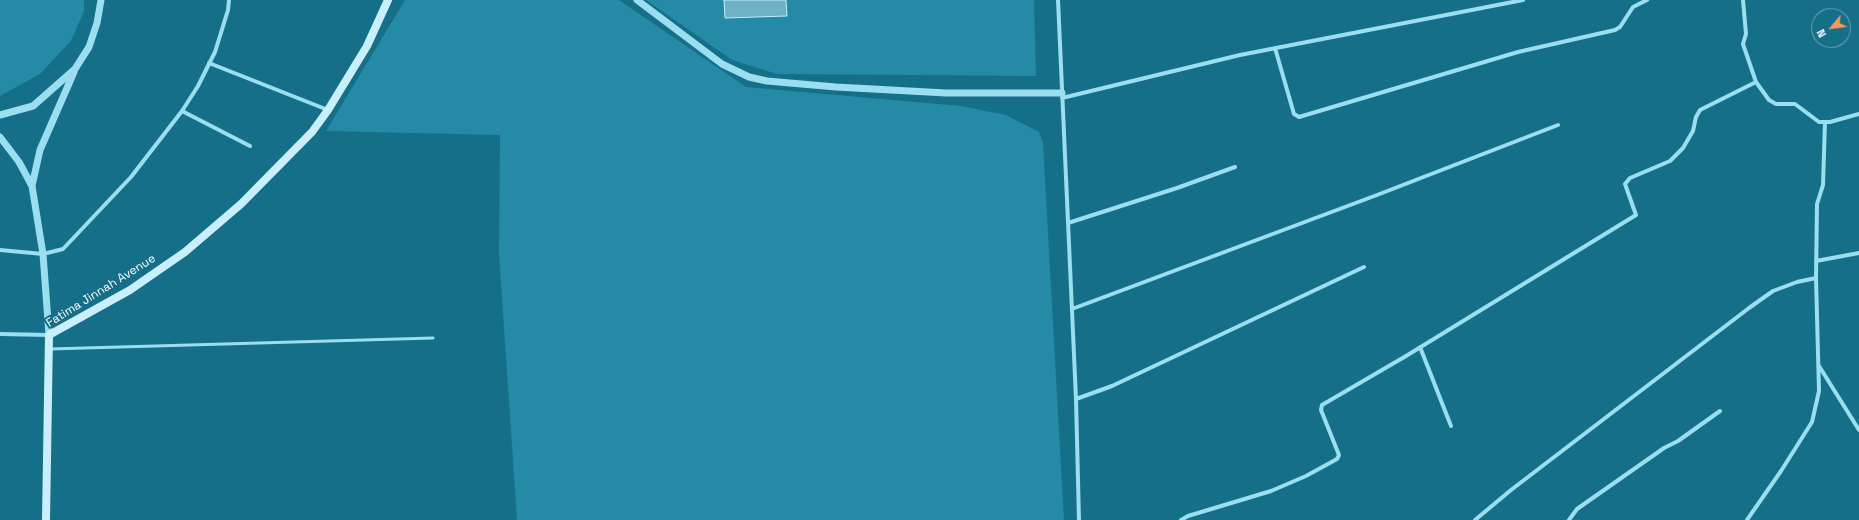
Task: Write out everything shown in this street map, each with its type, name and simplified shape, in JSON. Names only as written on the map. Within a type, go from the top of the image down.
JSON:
[{"type":"main road","name":"Fatima Jinnah Avenue","points":[[46,520],[49,335],[130,290],[185,252],[241,204],[312,132],[328,110],[367,46],[388,0]]},
{"type":"street","points":[[32,186],[40,150],[75,69],[89,47],[97,23],[100,0]]},
{"type":"street","points":[[0,250],[43,254],[63,249],[131,177],[182,111],[198,86],[215,52],[228,10],[229,0]]},
{"type":"street","points":[[637,0],[722,64],[749,77],[836,87],[946,93],[1062,95],[1275,48],[1524,0]]},
{"type":"street","points":[[1058,0],[1076,399],[1079,520]]},
{"type":"street","points":[[1275,48],[1294,114],[1299,117],[1518,52],[1615,30],[1620,27],[1633,7],[1647,0]]},
{"type":"street","points":[[1743,0],[1746,34],[1743,44],[1756,82],[1769,100],[1776,104],[1795,104],[1819,122],[1830,122],[1859,114]]},
{"type":"street","points":[[210,63],[328,110]]},
{"type":"street","points":[[0,115],[33,106],[75,69]]},
{"type":"street","points":[[1181,520],[1188,516],[1271,491],[1306,476],[1337,459],[1339,455],[1321,410],[1322,405],[1636,215],[1625,184],[1630,178],[1670,161],[1683,148],[1693,131],[1696,117],[1700,110],[1756,82]]},
{"type":"street","points":[[182,111],[250,146]]},
{"type":"street","points":[[1747,520],[1781,471],[1812,422],[1819,392],[1816,278],[1817,204],[1824,186],[1825,122]]},
{"type":"street","points":[[1072,309],[1391,190],[1558,125]]},
{"type":"street","points":[[0,136],[32,186],[43,254],[49,335],[0,334]]},
{"type":"street","points":[[1068,223],[1235,168]]},
{"type":"street","points":[[1816,260],[1859,253]]},
{"type":"street","points":[[1076,399],[1112,386],[1364,267]]},
{"type":"street","points":[[1475,520],[1511,490],[1749,308],[1773,291],[1797,282],[1816,278]]},
{"type":"street","points":[[1420,347],[1451,426]]},
{"type":"street","points":[[1819,365],[1859,430]]},
{"type":"street","points":[[1569,520],[1577,509],[1720,411]]},
{"type":"lane","points":[[49,349],[433,338]]},
{"type":"shaded area","points":[[0,0],[84,0],[84,11],[71,41],[40,74],[0,96]]},
{"type":"shaded area","points":[[405,0],[619,0],[746,87],[961,106],[1006,115],[1039,132],[1043,143],[1064,520],[517,520],[499,254],[500,135],[326,131]]},
{"type":"shaded area","points":[[646,0],[1034,0],[1036,76],[777,74],[732,60]]},
{"type":"building","points":[[724,0],[786,0],[787,16],[725,18]]}]
